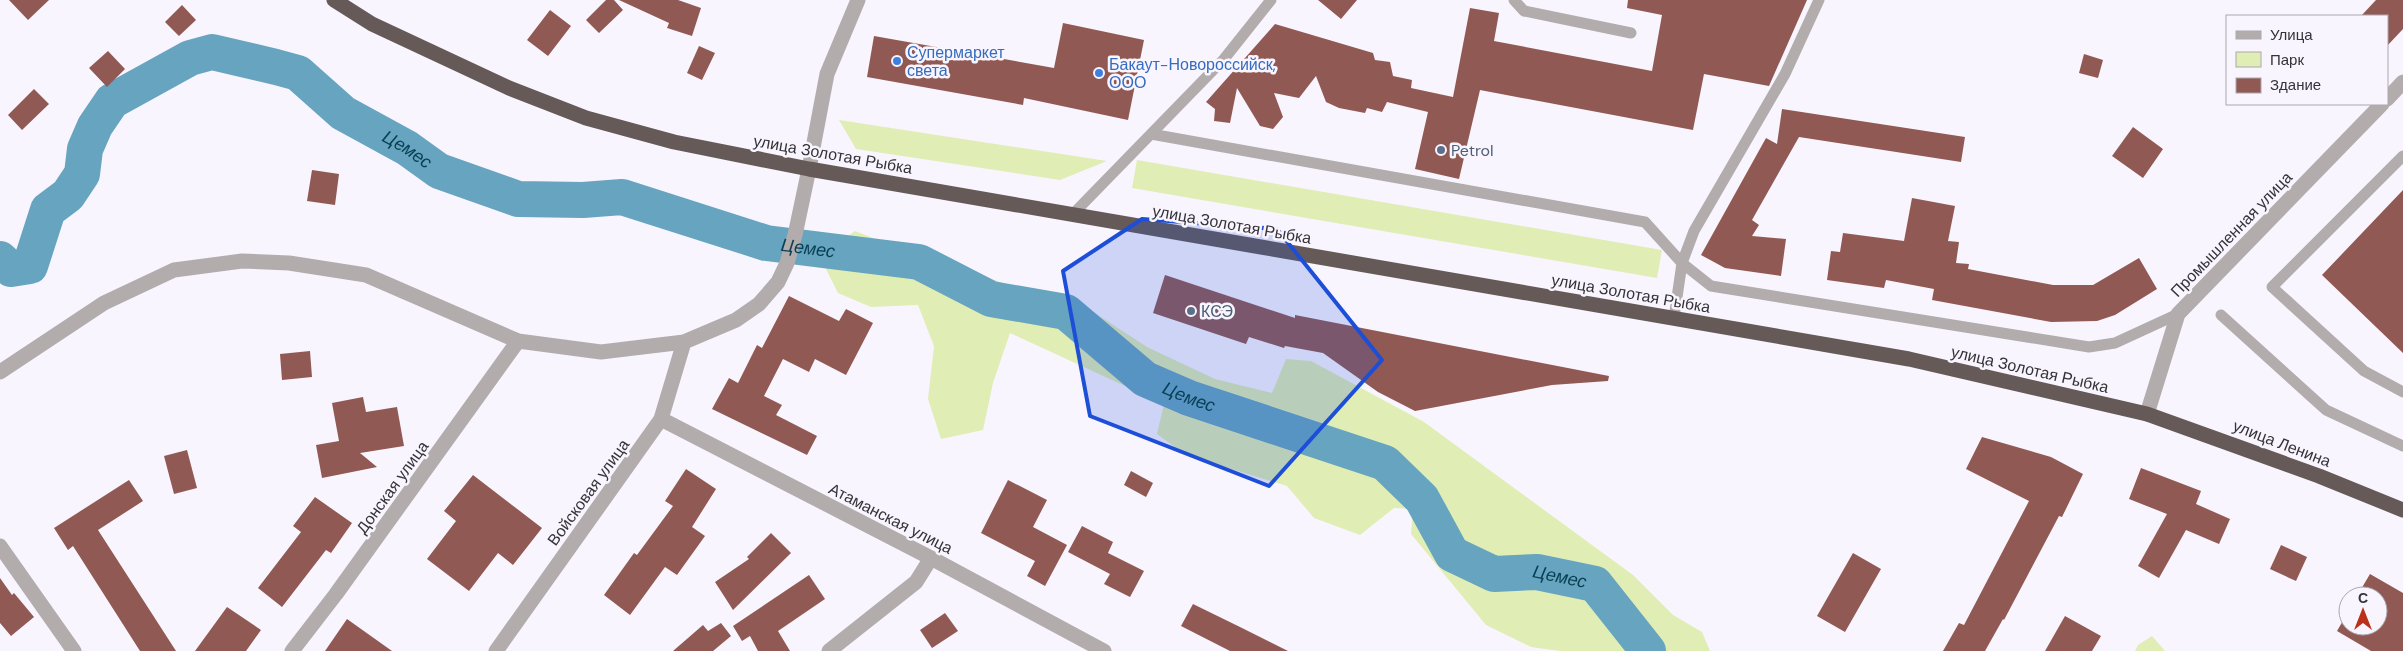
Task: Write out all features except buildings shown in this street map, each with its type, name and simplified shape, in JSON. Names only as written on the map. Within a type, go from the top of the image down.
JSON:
[{"type":"highway","name":"улица Золотая Рыбка","points":[[334,0],[381,28],[509,88],[586,118],[674,142],[810,169],[1909,359],[2146,414]]},
{"type":"highway","name":"улица Ленина","points":[[2146,414],[2302,469],[2403,510]]},
{"type":"street","points":[[0,372],[104,304],[174,270],[242,261],[289,263],[366,275],[518,341],[601,352],[684,342],[736,320],[759,304],[778,282],[787,264],[810,169],[827,74],[858,0]]},
{"type":"street","points":[[2388,98],[2403,82]]},
{"type":"street","name":"Промышленная улица","points":[[2146,414],[2178,314],[2381,105]]},
{"type":"street","name":"Донская улица","points":[[292,651],[342,586],[518,341]]},
{"type":"street","name":"Войсковая улица","points":[[496,651],[661,419],[684,342]]},
{"type":"street","name":"Атаманская улица","points":[[661,419],[931,558],[1104,651]]},
{"type":"street","points":[[0,546],[74,651]]},
{"type":"street","points":[[829,651],[916,582],[931,558]]},
{"type":"lane","points":[[1073,214],[1224,58],[1271,0]]},
{"type":"lane","points":[[1514,0],[1524,12],[1631,34]]},
{"type":"lane","points":[[1674,318],[1682,263],[1694,231],[1785,74],[1819,0]]},
{"type":"lane","points":[[1151,134],[1645,222],[1682,263],[1711,286],[2089,348],[2115,343],[2178,314]]},
{"type":"lane","points":[[2403,156],[2272,287],[2364,371],[2403,392]]},
{"type":"lane","points":[[2221,315],[2326,410],[2403,446]]},
{"type":"highlighted area","points":[[1142,219],[1277,229],[1382,360],[1269,486],[1090,416],[1063,271]]},
{"type":"green space","points":[[839,120],[1107,161],[1060,180],[856,149]]},
{"type":"green space","points":[[1137,160],[1662,250],[1657,278],[1132,188]]},
{"type":"green space","points":[[855,231],[909,252],[1095,313],[1147,347],[1215,379],[1272,393],[1286,359],[1311,361],[1424,422],[1633,575],[1673,615],[1702,632],[1710,651],[1560,651],[1531,647],[1486,625],[1411,534],[1413,509],[1394,508],[1360,535],[1314,518],[1287,486],[1186,455],[1157,434],[1164,404],[1010,333],[993,383],[983,430],[941,439],[928,399],[934,346],[918,305],[871,307],[838,293],[824,265],[836,245]]},
{"type":"green space","points":[[2152,636],[2165,651],[2135,651],[2138,645]]},
{"type":"waterway","name":"Цемес","points":[[0,259],[11,269],[30,266],[48,210],[68,195],[82,174],[85,149],[95,126],[112,101],[190,58],[212,52],[276,67],[298,73],[343,113],[407,148],[439,171],[518,199],[583,200],[622,197],[766,243],[919,262],[991,299],[1066,312],[1145,379],[1189,398],[1385,463],[1422,499],[1452,554],[1494,574],[1537,572],[1595,584],[1648,651]]},
{"type":"place","name":"Супермаркет света","points":[[897,61]]},
{"type":"place","name":"Бакаут-Новороссийск, ООО","points":[[1099,73]]},
{"type":"place","name":"Petrol","points":[[1441,150]]},
{"type":"place","name":"КСЭ","points":[[1191,311]]}]
